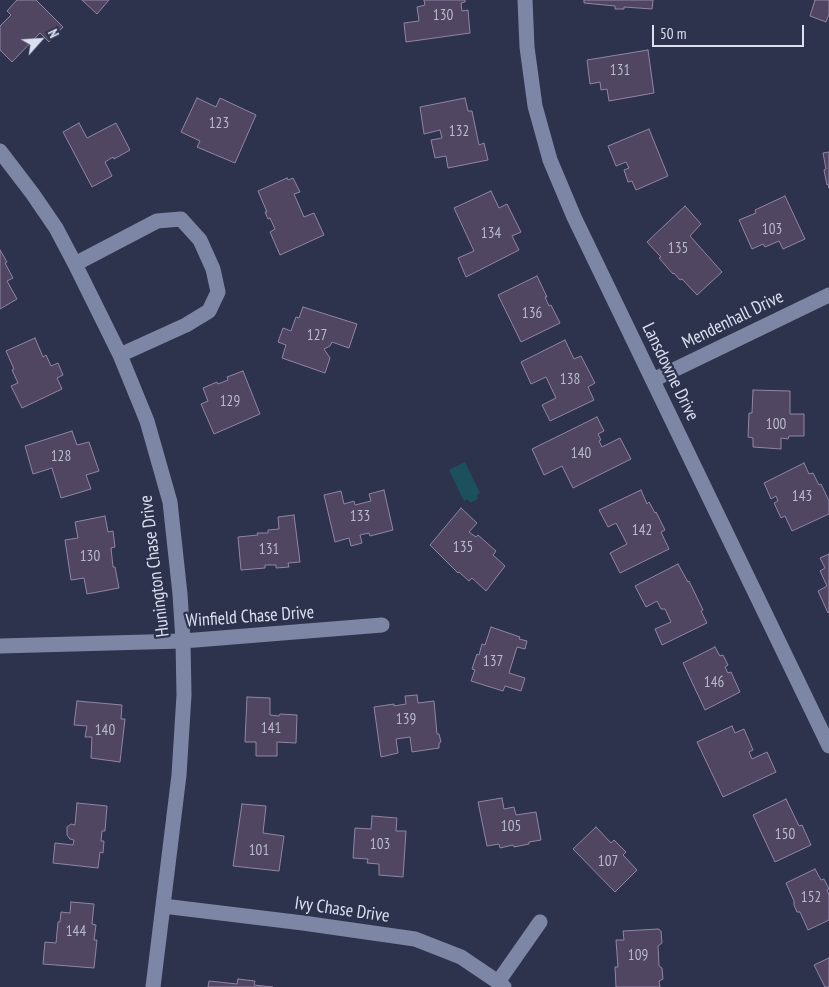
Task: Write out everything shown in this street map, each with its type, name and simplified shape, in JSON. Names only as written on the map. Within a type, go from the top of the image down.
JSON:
[{"type":"street","name":"Lansdowne Drive","points":[[525,0],[527,47],[534,106],[550,160],[574,217],[829,746]]},
{"type":"street","name":"Hunington Chase Drive","points":[[0,151],[56,228],[76,264],[120,355],[147,421],[170,502],[180,594],[184,695],[179,775],[154,987]]},
{"type":"street","points":[[76,264],[157,221],[181,219],[200,240],[214,269],[218,292],[209,312],[186,325],[120,355]]},
{"type":"street","name":"Mendenhall Drive","points":[[653,380],[829,294]]},
{"type":"street","name":"Winfield Chase Drive","points":[[0,646],[183,641],[382,625]]},
{"type":"street","name":"Ivy Chase Drive","points":[[163,906],[415,939],[461,957],[501,984]]},
{"type":"street","points":[[501,984],[540,922]]},
{"type":"shaded area","points":[[465,462],[480,493],[477,495],[478,499],[470,503],[468,499],[464,501],[449,470]]},
{"type":"building","points":[[17,0],[36,0],[63,27],[49,42],[40,33],[12,62],[0,50],[0,26],[11,15],[7,11]]},
{"type":"building","points":[[82,0],[109,0],[97,14]]},
{"type":"building","points":[[424,0],[465,0],[465,2],[461,3],[462,11],[468,10],[470,33],[406,42],[404,23],[419,21],[417,7],[425,5]]},
{"type":"building","points":[[584,0],[653,0],[652,9],[624,7],[624,9],[615,9],[615,6],[584,3]]},
{"type":"building","points":[[815,0],[829,0],[829,14],[826,22],[810,16]]},
{"type":"building","points":[[648,50],[654,93],[609,101],[607,89],[601,90],[600,82],[590,84],[587,60]]},
{"type":"building","points":[[197,98],[216,107],[220,98],[256,115],[235,163],[197,147],[200,141],[181,132]]},
{"type":"building","points":[[465,98],[468,111],[472,111],[479,145],[484,143],[488,160],[448,168],[446,156],[435,158],[431,140],[442,138],[440,130],[424,134],[420,107]]},
{"type":"building","points":[[79,123],[87,138],[116,123],[130,150],[105,162],[112,176],[92,187],[63,132]]},
{"type":"building","points":[[649,129],[668,176],[636,190],[632,181],[628,182],[624,170],[629,168],[626,162],[616,166],[608,146]]},
{"type":"building","points":[[829,152],[829,188],[824,170],[826,169],[823,153]]},
{"type":"building","points":[[287,178],[288,180],[293,178],[300,192],[294,194],[304,217],[314,213],[324,235],[280,255],[270,232],[275,229],[270,218],[268,219],[258,191]]},
{"type":"building","points":[[491,191],[499,208],[507,204],[521,232],[512,236],[519,250],[466,277],[458,258],[474,251],[454,208]]},
{"type":"building","points":[[785,196],[805,239],[783,249],[779,241],[765,247],[763,244],[752,249],[739,220],[756,213],[755,210]]},
{"type":"building","points":[[685,206],[701,224],[690,236],[722,272],[697,295],[682,279],[680,280],[673,274],[647,242]]},
{"type":"building","points":[[0,250],[13,278],[7,281],[17,299],[0,309]]},
{"type":"building","points":[[537,276],[549,306],[551,305],[560,323],[521,342],[498,295]]},
{"type":"building","points":[[303,307],[357,324],[349,348],[332,342],[330,346],[324,349],[330,358],[325,373],[282,358],[286,345],[278,342],[283,328],[291,331],[296,317],[299,318]]},
{"type":"building","points":[[35,338],[43,357],[46,355],[51,366],[58,363],[63,375],[57,378],[62,389],[22,408],[11,386],[18,383],[6,351]]},
{"type":"building","points":[[565,340],[574,359],[581,356],[595,383],[588,387],[594,400],[550,421],[542,405],[556,398],[546,377],[531,384],[521,362]]},
{"type":"building","points":[[243,371],[260,414],[214,434],[201,404],[208,401],[203,388],[228,380],[227,377]]},
{"type":"building","points":[[753,390],[790,391],[790,414],[804,414],[804,436],[789,436],[788,439],[781,438],[781,449],[753,447],[753,438],[748,437],[749,413],[752,413]]},
{"type":"building","points":[[597,417],[604,431],[598,434],[602,447],[620,438],[631,459],[573,488],[562,466],[544,475],[532,449]]},
{"type":"building","points":[[72,431],[77,445],[89,442],[99,471],[86,475],[91,489],[61,498],[52,468],[33,474],[25,446]]},
{"type":"building","points":[[804,463],[809,474],[813,473],[819,485],[821,484],[829,501],[829,514],[792,531],[785,516],[781,518],[774,503],[778,501],[776,496],[771,499],[764,483]]},
{"type":"building","points":[[384,490],[393,530],[370,536],[369,533],[360,535],[362,543],[351,546],[349,538],[335,542],[324,495],[341,491],[344,504],[354,501],[355,505],[371,501],[369,494]]},
{"type":"building","points":[[641,490],[647,504],[649,502],[656,512],[665,530],[661,532],[669,549],[620,573],[610,553],[627,544],[616,523],[608,527],[599,510]]},
{"type":"building","points":[[461,508],[477,523],[469,532],[476,537],[478,535],[496,551],[493,555],[505,566],[486,591],[472,578],[469,581],[458,573],[430,545]]},
{"type":"building","points":[[294,515],[300,562],[288,563],[289,567],[276,568],[276,565],[265,565],[265,568],[241,570],[238,537],[258,535],[257,533],[268,533],[268,530],[279,529],[278,517]]},
{"type":"building","points":[[105,516],[108,532],[113,531],[115,547],[111,548],[113,567],[115,567],[119,588],[87,594],[84,578],[71,580],[65,540],[78,538],[75,522]]},
{"type":"building","points":[[829,554],[828,613],[818,591],[827,586],[820,571],[825,568],[820,558]]},
{"type":"building","points":[[678,564],[689,581],[707,623],[662,645],[655,629],[671,622],[665,609],[661,609],[657,601],[646,607],[635,586]]},
{"type":"building","points":[[491,627],[527,641],[525,649],[517,647],[509,673],[525,678],[521,691],[505,686],[503,691],[471,681],[475,670],[472,669],[477,654],[479,655],[482,644],[485,645]]},
{"type":"building","points":[[715,647],[720,656],[723,655],[728,665],[725,667],[728,673],[731,672],[740,692],[705,710],[683,663]]},
{"type":"building","points":[[417,695],[418,703],[434,701],[437,734],[439,734],[441,742],[439,743],[439,748],[412,752],[410,737],[396,739],[398,753],[381,757],[374,707],[406,704],[405,696]]},
{"type":"building","points":[[247,697],[270,698],[270,715],[297,715],[296,743],[277,742],[277,756],[256,756],[256,742],[245,742]]},
{"type":"building","points":[[77,701],[122,705],[121,719],[125,719],[120,762],[91,758],[92,737],[85,737],[87,726],[74,725]]},
{"type":"building","points":[[732,726],[735,733],[744,729],[753,750],[749,752],[752,759],[767,752],[776,772],[723,797],[697,742]]},
{"type":"building","points":[[502,798],[504,809],[514,807],[516,815],[536,812],[541,840],[514,847],[513,845],[500,848],[499,844],[487,846],[478,802]]},
{"type":"building","points":[[786,799],[799,826],[802,825],[811,845],[775,862],[753,815]]},
{"type":"building","points":[[77,803],[107,806],[105,831],[102,831],[101,841],[104,841],[103,853],[100,852],[98,868],[53,863],[55,843],[73,845],[74,840],[70,839],[67,835],[67,827],[71,824],[75,825]]},
{"type":"building","points":[[242,804],[266,806],[263,833],[284,836],[279,871],[233,866]]},
{"type":"building","points":[[372,816],[397,818],[396,831],[406,831],[403,877],[379,875],[379,864],[367,863],[368,859],[353,858],[355,828],[371,829]]},
{"type":"building","points":[[596,827],[611,843],[614,840],[626,852],[623,855],[637,870],[615,892],[573,849]]},
{"type":"building","points":[[815,869],[821,880],[824,879],[829,889],[827,890],[829,895],[829,920],[808,930],[800,912],[797,912],[786,883]]},
{"type":"building","points":[[71,902],[94,904],[92,924],[96,925],[94,940],[97,940],[94,968],[43,964],[45,942],[56,943],[61,912],[70,913]]},
{"type":"building","points":[[658,929],[661,931],[662,943],[658,946],[659,966],[662,968],[663,979],[659,981],[660,987],[616,987],[615,967],[618,967],[616,940],[624,940],[623,931]]},
{"type":"building","points":[[829,958],[829,987],[825,987],[814,965]]},
{"type":"building","points":[[238,979],[255,981],[254,985],[273,987],[208,987],[209,981],[237,984]]}]
